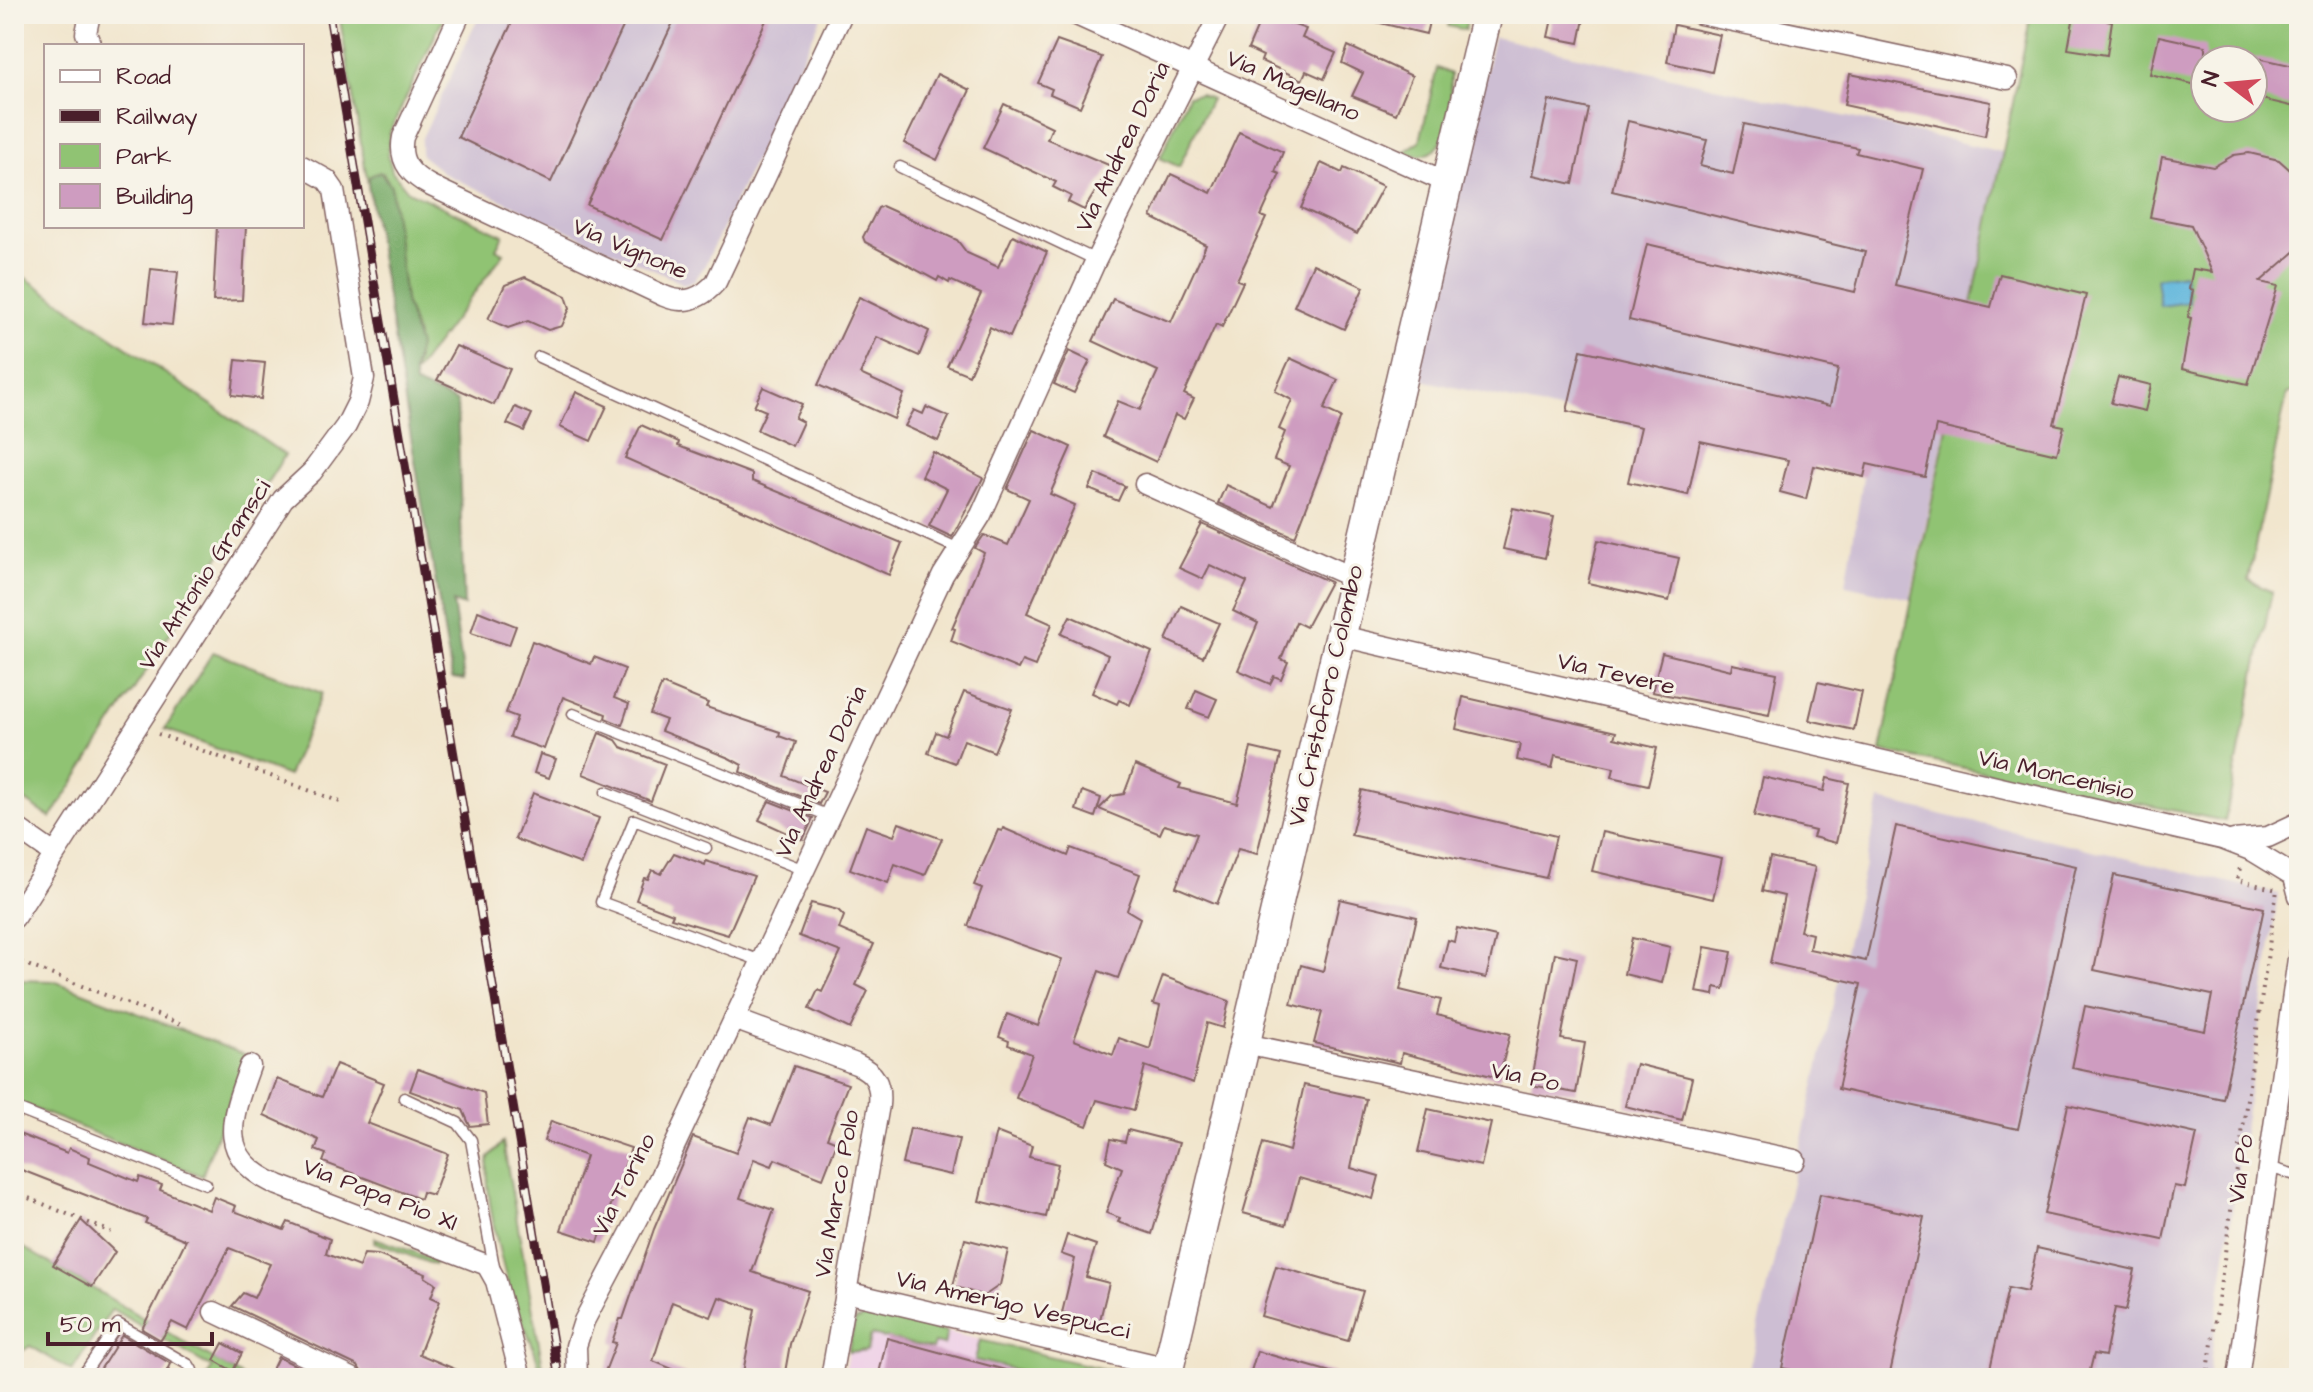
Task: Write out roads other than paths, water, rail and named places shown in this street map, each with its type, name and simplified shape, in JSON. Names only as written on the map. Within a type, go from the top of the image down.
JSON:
[{"type":"street","points":[[90,14],[86,33],[90,44]]},
{"type":"street","name":"Via Vignone","points":[[460,14],[403,137],[401,148],[406,167],[431,186],[664,296],[684,302],[708,292],[716,282],[842,14]]},
{"type":"street","name":"Via Magellano","points":[[1074,14],[1448,183]]},
{"type":"street","name":"Via Andrea Doria","points":[[734,1019],[959,549],[981,515],[1096,260],[1220,14]]},
{"type":"street","name":"Via Cristoforo Colombo","points":[[1167,1373],[1487,14]]},
{"type":"street","points":[[1700,14],[2007,79]]},
{"type":"street","name":"Via Antonio Gramsci","points":[[14,918],[283,499],[312,472],[333,444],[362,391],[364,365],[334,190],[327,180],[304,167]]},
{"type":"street","points":[[1145,484],[1354,578]]},
{"type":"street","name":"Via Tevere","points":[[1341,636],[1880,762]]},
{"type":"street","name":"Via Moncenisio","points":[[1880,762],[2222,839],[2244,847],[2295,884]]},
{"type":"street","points":[[2295,884],[2284,847],[2298,823]]},
{"type":"street","name":"Via Moncenisio","points":[[2222,839],[2268,837],[2298,823]]},
{"type":"street","points":[[14,826],[54,854]]},
{"type":"street","name":"Via Po","points":[[2238,1378],[2298,959]]},
{"type":"street","name":"Via Marco Polo","points":[[734,1019],[856,1064],[872,1073],[878,1083],[879,1105],[831,1378]]},
{"type":"street","name":"Via Torino","points":[[577,1378],[576,1346],[584,1321],[659,1179],[734,1019]]},
{"type":"street","name":"Via Po","points":[[1245,1044],[1795,1160]]},
{"type":"street","name":"Via Papa Pio XI","points":[[250,1066],[234,1111],[231,1132],[241,1158],[254,1171],[278,1185],[479,1261],[492,1271],[496,1281]]},
{"type":"street","points":[[496,1281],[521,1378]]},
{"type":"street","name":"Via Amerigo Vespucci","points":[[846,1292],[1167,1373]]},
{"type":"street","points":[[214,1312],[352,1378]]},
{"type":"lane","name":"Via Andrea Doria","points":[[900,167],[1096,260]]},
{"type":"lane","points":[[539,357],[959,549]]},
{"type":"lane","points":[[573,714],[829,816]]},
{"type":"lane","points":[[606,792],[804,870]]},
{"type":"lane","points":[[706,848],[634,820],[601,902],[761,961]]},
{"type":"lane","points":[[404,1098],[458,1123],[471,1140],[496,1281]]},
{"type":"lane","points":[[14,1108],[206,1184]]},
{"type":"lane","points":[[2268,1167],[2299,1176]]},
{"type":"lane","points":[[81,1378],[118,1324],[189,1365],[192,1370],[189,1378]]},
{"type":"water","points":[[2184,274],[2189,302],[2160,306],[2156,278]]},
{"type":"railway","points":[[329,14],[559,1378]]}]
